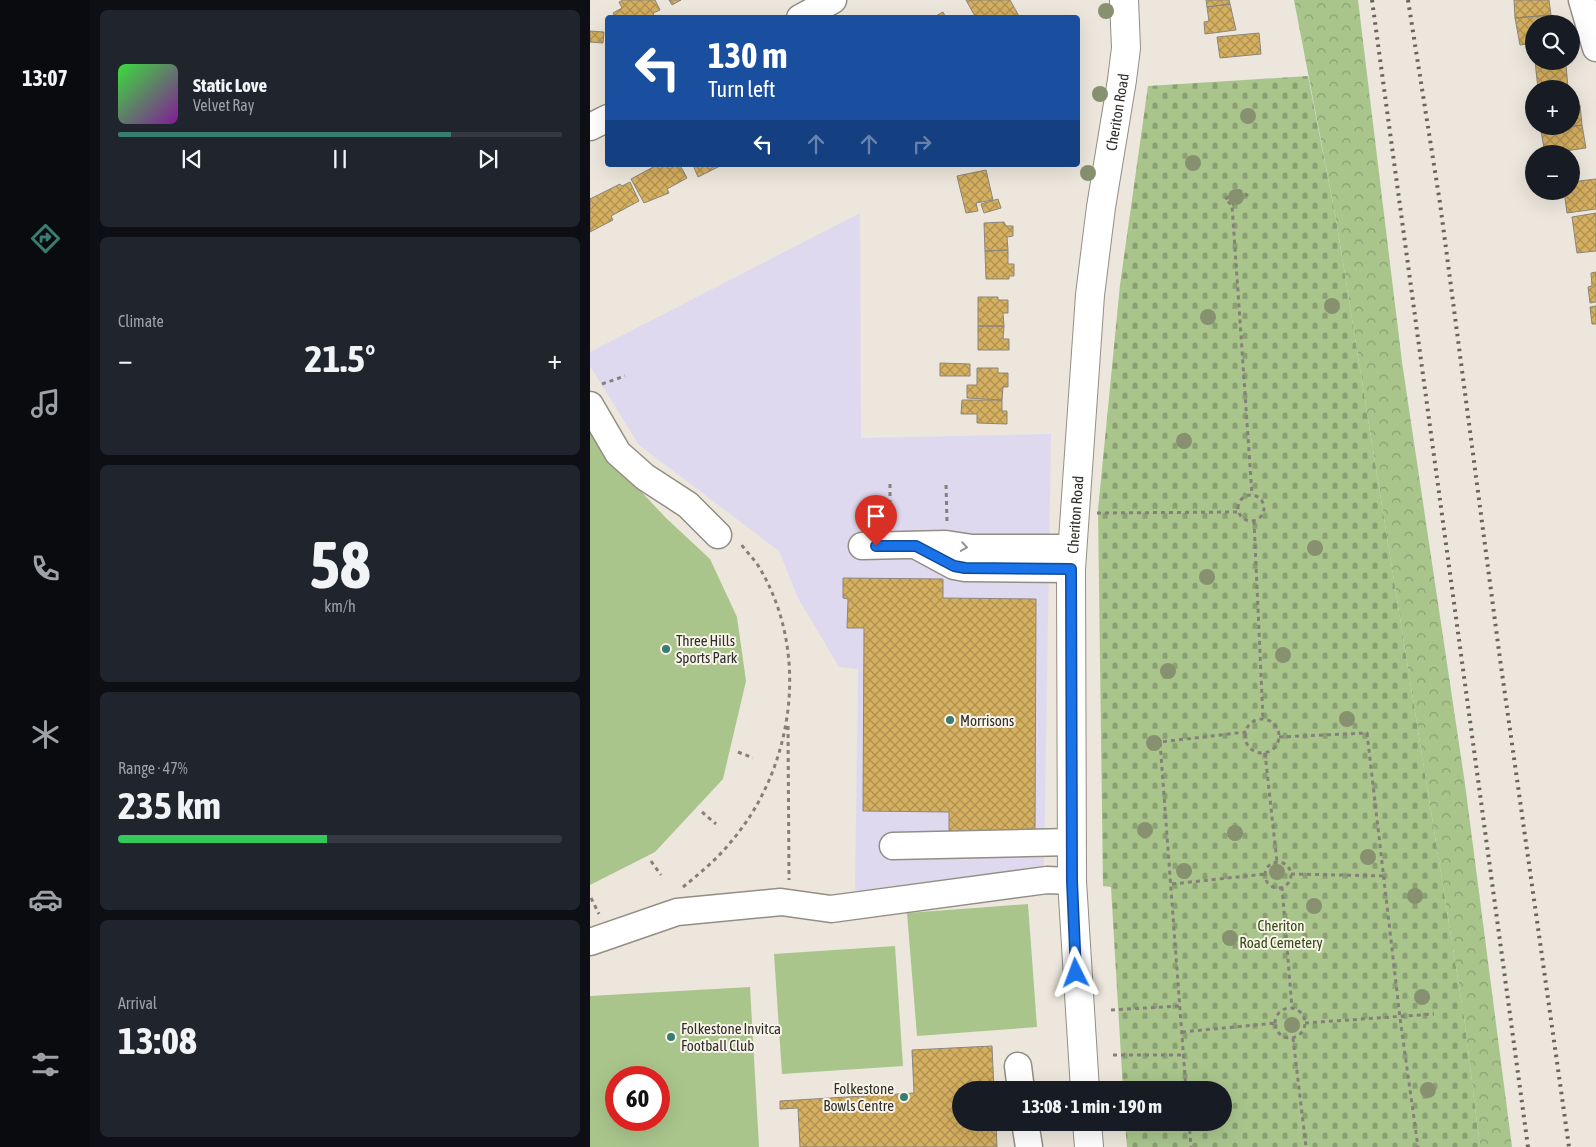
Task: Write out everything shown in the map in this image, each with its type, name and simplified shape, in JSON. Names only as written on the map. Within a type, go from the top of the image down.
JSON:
[{"type":"main road","name":"Cheriton Road","points":[[1084,1081],[1072,881],[1072,559],[1090,295],[1101,207],[1126,48],[1124,0]]},
{"type":"main road","points":[[1088,1131],[1090,1147]]},
{"type":"street","points":[[806,15],[833,0]]},
{"type":"street","points":[[1587,3],[1596,48]]},
{"type":"street","points":[[590,127],[605,120]]},
{"type":"street","points":[[593,398],[618,453],[645,477],[688,505],[718,535]]},
{"type":"street","points":[[862,546],[916,546],[954,566],[965,568],[1072,559]]},
{"type":"street","points":[[893,846],[1072,842]]},
{"type":"street","points":[[590,942],[677,912],[781,902],[831,909],[1047,880],[1072,881]]},
{"type":"street","points":[[1026,1131],[1029,1147]]},
{"type":"path","points":[[1232,205],[1247,196],[1238,190],[1226,199],[1232,205],[1252,495]]},
{"type":"path","points":[[593,398],[601,385],[625,376]]},
{"type":"path","points":[[890,484],[890,522]]},
{"type":"path","points":[[946,485],[947,527]]},
{"type":"path","points":[[1252,495],[1260,499],[1264,507],[1262,516],[1254,521],[1245,520],[1238,512],[1238,503],[1241,499],[1252,495]]},
{"type":"path","points":[[1094,513],[1238,512]]},
{"type":"path","points":[[1254,521],[1263,719]]},
{"type":"path","points":[[718,535],[733,535],[759,566],[777,604],[788,647],[790,754],[788,877],[792,887]]},
{"type":"path","points":[[1185,1081],[1160,742],[1246,732],[1253,722],[1263,719],[1274,723],[1279,737],[1275,748],[1265,752],[1254,750],[1250,747],[1246,732]]},
{"type":"path","points":[[678,891],[731,843],[757,805],[776,765],[788,723]]},
{"type":"path","points":[[1279,737],[1367,733],[1400,1018],[1418,1147]]},
{"type":"path","points":[[738,752],[752,758]]},
{"type":"path","points":[[1265,752],[1277,862]]},
{"type":"path","points":[[702,812],[716,824]]},
{"type":"path","points":[[651,861],[661,876]]},
{"type":"path","points":[[1277,862],[1286,864],[1291,874],[1289,883],[1282,887],[1269,884],[1265,874],[1269,866],[1277,862]]},
{"type":"path","points":[[1172,884],[1265,874]]},
{"type":"path","points":[[1291,874],[1385,876]]},
{"type":"path","points":[[1282,887],[1292,1008]]},
{"type":"path","points":[[591,898],[600,914]]},
{"type":"path","points":[[1111,1010],[1179,1006]]},
{"type":"path","points":[[1292,1008],[1300,1012],[1305,1023],[1300,1034],[1293,1038],[1282,1035],[1276,1023],[1280,1013],[1292,1008]]},
{"type":"path","points":[[1305,1023],[1400,1018],[1434,1014]]},
{"type":"path","points":[[1182,1032],[1276,1023]]},
{"type":"path","points":[[1293,1038],[1306,1147]]},
{"type":"path","points":[[1113,1055],[1183,1055]]},
{"type":"path","points":[[1190,1131],[1191,1147]]},
{"type":"shaded area","points":[[860,213],[861,438],[1051,434],[1044,867],[855,891],[858,669],[839,667],[798,598],[779,551],[639,445],[590,366],[590,352]]},
{"type":"green space","points":[[1294,0],[1358,0],[1402,362],[1465,784],[1512,1147],[1480,1147],[1464,1017],[1336,219]]},
{"type":"green space","name":"Cheriton Road Cemetery","points":[[1308,76],[1336,219],[1464,1017],[1480,1147],[1127,1147],[1126,1131],[1232,1131],[1232,1081],[1122,1081],[1111,887],[1103,886],[1098,510],[1120,285],[1148,86]]},
{"type":"green space","name":"Three Hills Sports Park","points":[[590,417],[616,465],[666,518],[710,559],[737,617],[746,681],[723,779],[655,852],[590,885]]},
{"type":"green space","points":[[1028,904],[1037,1027],[917,1036],[907,913]]},
{"type":"green space","points":[[895,946],[903,1066],[782,1074],[774,954]]},
{"type":"green space","name":"Folkestone Invitca Football Club","points":[[750,987],[759,1147],[590,1147],[590,996]]},
{"type":"building","points":[[623,0],[655,0],[660,10],[653,13],[654,15],[614,15],[613,13],[622,8],[619,2]]},
{"type":"building","points":[[669,0],[681,0],[672,5]]},
{"type":"building","points":[[966,0],[1010,0],[1018,15],[974,15]]},
{"type":"building","points":[[1206,0],[1229,0],[1230,4],[1207,7]]},
{"type":"building","points":[[1514,0],[1549,0],[1551,15],[1525,15],[1525,17],[1515,18]]},
{"type":"building","points":[[1230,4],[1236,30],[1205,34],[1204,22],[1209,21],[1207,7]]},
{"type":"building","points":[[1525,17],[1525,44],[1520,45],[1515,18]]},
{"type":"building","points":[[590,31],[604,32],[603,43],[590,42]]},
{"type":"building","points":[[1259,33],[1261,54],[1220,58],[1217,37]]},
{"type":"building","points":[[1536,70],[1566,70],[1567,80],[1537,80]]},
{"type":"building","points":[[1580,105],[1582,125],[1580,125]]},
{"type":"building","points":[[1580,125],[1582,125],[1586,148],[1580,149],[1580,145],[1543,145],[1542,135],[1580,135]]},
{"type":"building","points":[[653,167],[681,167],[687,178],[667,189],[669,193],[644,203],[631,179]]},
{"type":"building","points":[[694,167],[718,167],[698,177]]},
{"type":"building","points":[[986,170],[993,200],[976,203],[978,211],[966,213],[957,176]]},
{"type":"building","points":[[1596,179],[1596,209],[1567,213],[1565,200],[1580,200],[1580,181]]},
{"type":"building","points":[[630,182],[639,201],[611,216],[613,220],[590,232],[590,199],[620,184],[622,186]]},
{"type":"building","points":[[998,199],[1001,208],[984,213],[981,204]]},
{"type":"building","points":[[1596,213],[1596,251],[1577,253],[1572,217]]},
{"type":"building","points":[[1004,222],[1006,226],[1013,226],[1013,236],[1007,237],[1008,250],[985,251],[984,223]]},
{"type":"building","points":[[1008,250],[1008,264],[1014,264],[1014,276],[1009,276],[1009,279],[986,279],[985,251]]},
{"type":"building","points":[[1596,272],[1596,302],[1590,303],[1588,287],[1592,286],[1591,273]]},
{"type":"building","points":[[978,297],[998,297],[998,300],[1008,300],[1008,313],[1003,313],[1004,326],[978,326]]},
{"type":"building","points":[[1596,306],[1596,324],[1592,324],[1590,307]]},
{"type":"building","points":[[978,326],[1004,326],[1003,339],[1009,339],[1009,350],[978,350]]},
{"type":"building","points":[[940,363],[970,364],[970,376],[940,376]]},
{"type":"building","points":[[977,368],[998,368],[998,373],[1008,373],[1008,387],[1003,387],[1002,400],[967,398],[967,385],[977,385]]},
{"type":"building","points":[[962,400],[1002,400],[1002,411],[1007,411],[1007,424],[977,423],[977,414],[961,414]]},
{"type":"building","name":"Morrisons","points":[[843,578],[943,579],[943,598],[1036,599],[1035,837],[949,836],[949,812],[863,811],[864,628],[847,628],[848,599],[843,598]]},
{"type":"building","name":"Folkestone Bowls Centre","points":[[992,1046],[994,1081],[952,1081],[952,1131],[996,1131],[997,1147],[800,1147],[798,1108],[780,1109],[780,1101],[914,1093],[912,1050]]},
{"type":"railway","points":[[1372,0],[1528,1147]]},
{"type":"railway","points":[[1408,0],[1440,203],[1500,659],[1569,1147]]},
{"type":"place","name":"Three Hills Sports Park","points":[[666,649]]},
{"type":"place","name":"Morrisons","points":[[950,720]]},
{"type":"place","name":"Folkestone Invitca Football Club","points":[[671,1037]]},
{"type":"place","name":"Folkestone Bowls Centre","points":[[904,1097]]},
{"type":"route","points":[[876,546],[916,546],[954,566],[965,568],[1071,569],[1072,881],[1076,973]]}]
